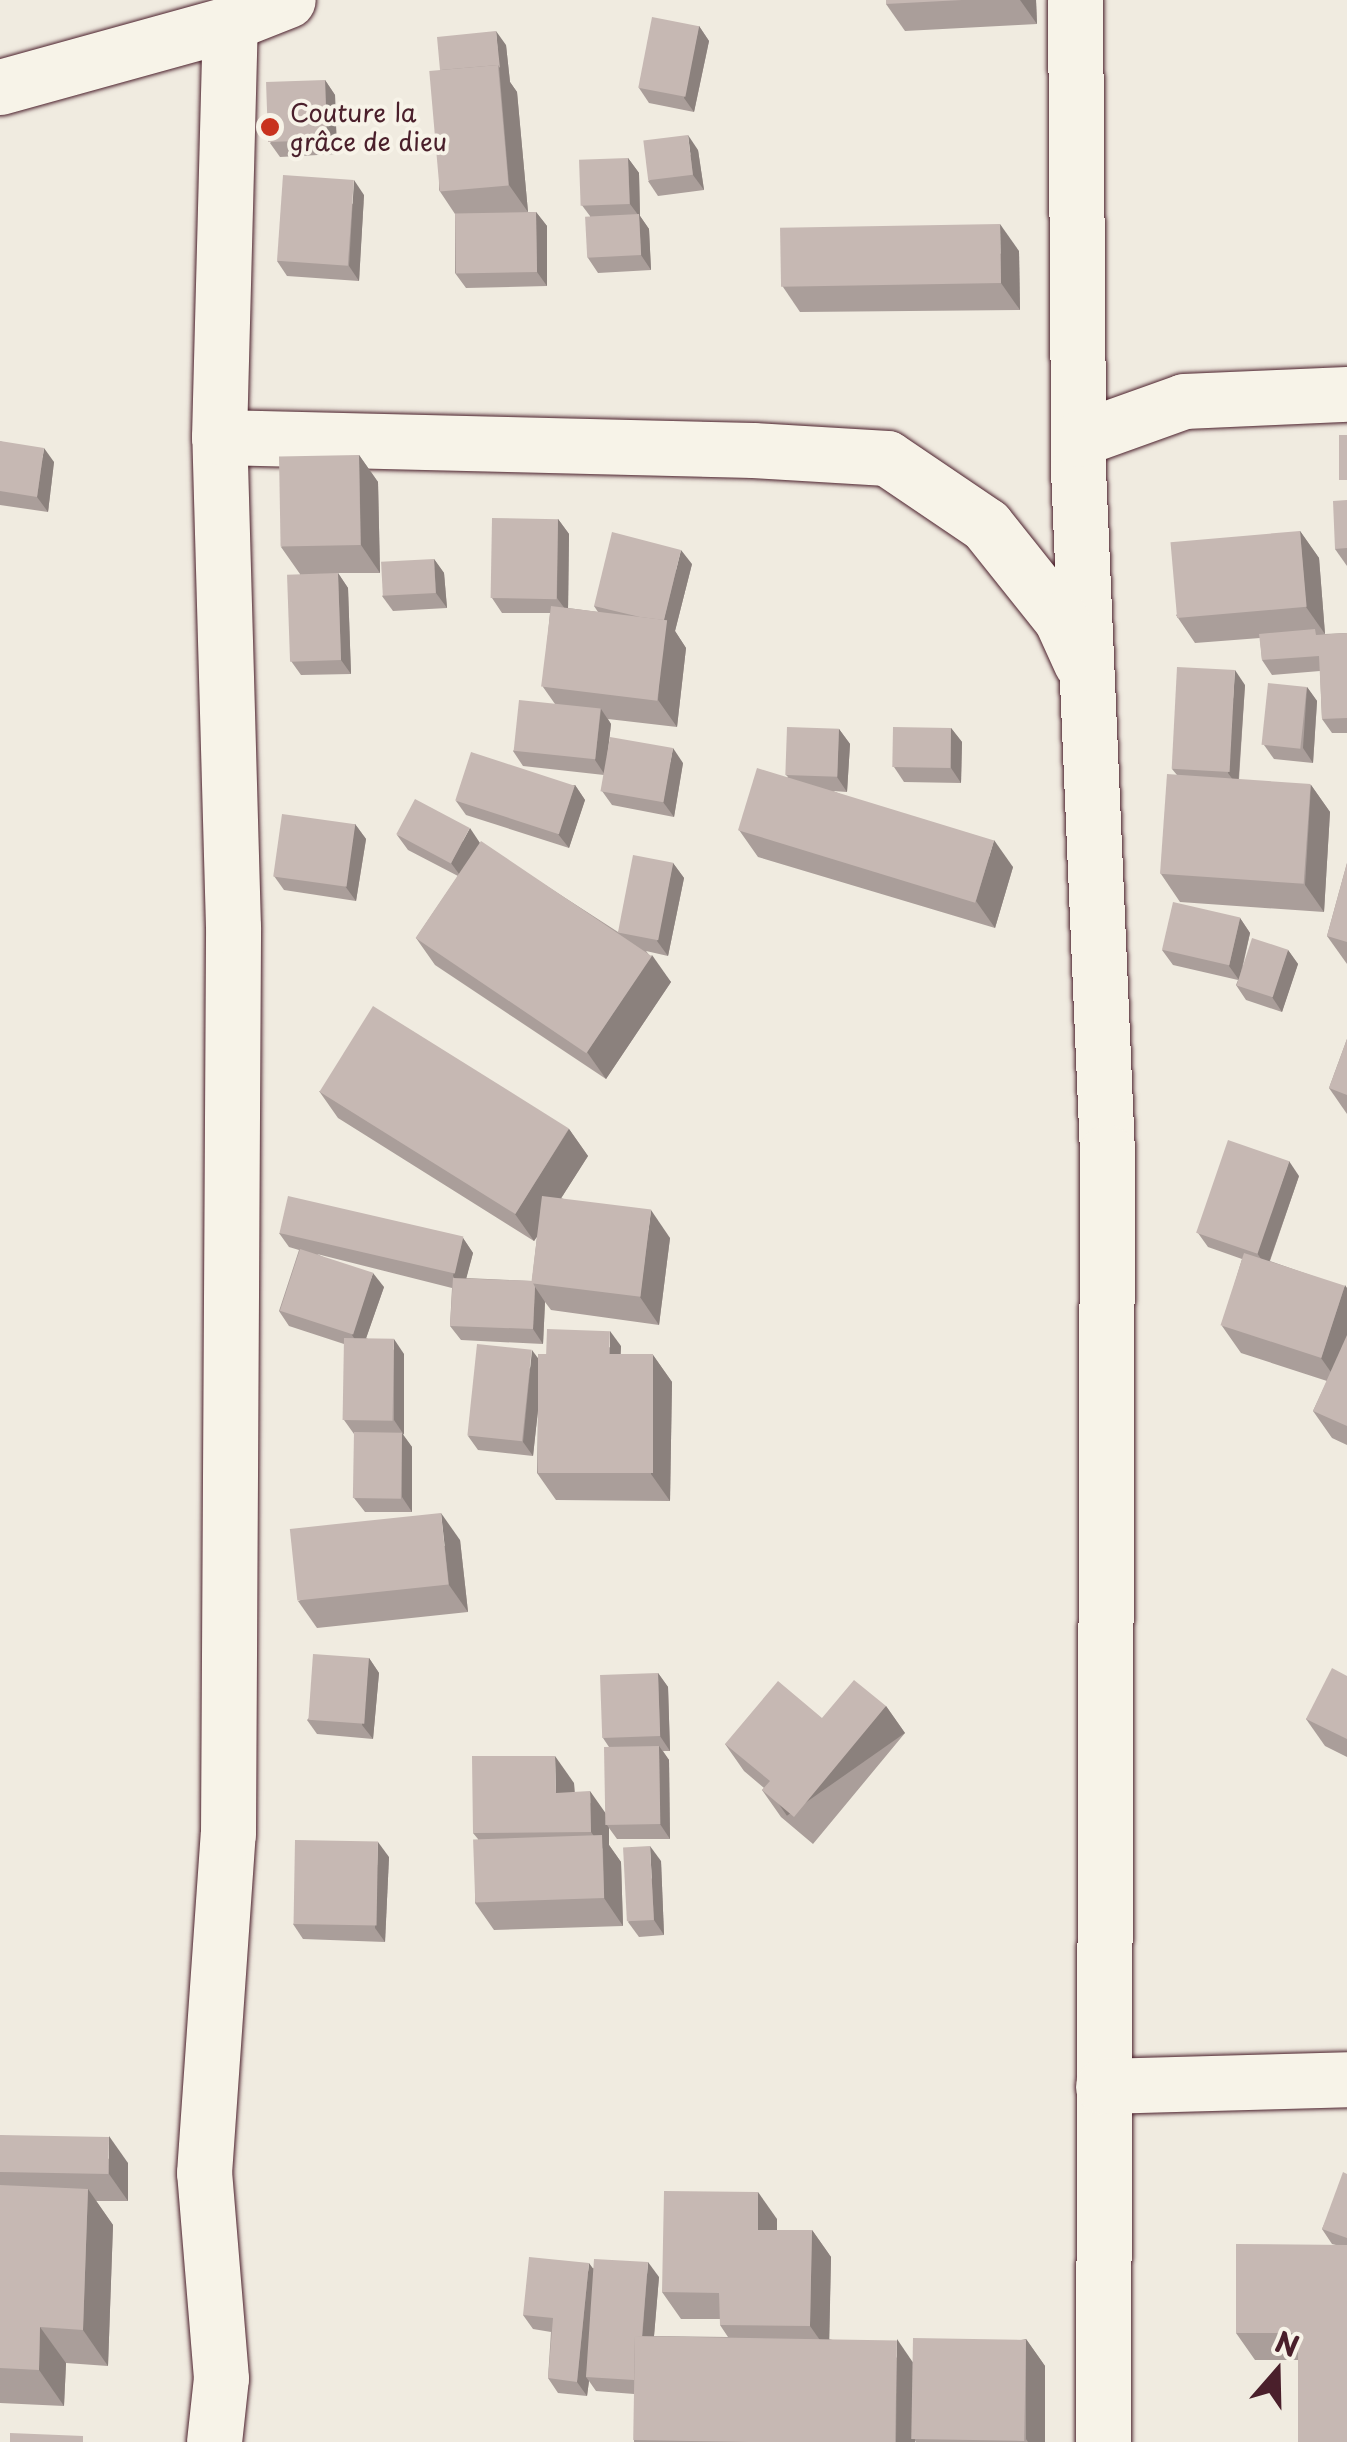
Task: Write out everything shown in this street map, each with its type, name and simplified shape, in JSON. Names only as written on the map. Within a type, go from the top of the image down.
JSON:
[{"type":"street","points":[[0,86],[230,23],[288,0]]},
{"type":"street","points":[[1075,0],[1078,439],[1107,1152],[1103,2442]]},
{"type":"street","points":[[214,2442],[221,2378],[204,2173],[228,1834],[233,947],[219,437],[230,23]]},
{"type":"street","points":[[1078,439],[1184,401],[1347,394]]},
{"type":"street","points":[[219,437],[753,450],[887,458],[986,525],[1061,619],[1086,673]]},
{"type":"street","points":[[1104,2086],[1347,2079]]},
{"type":"building","points":[[886,0],[962,0],[886,4]]},
{"type":"building","points":[[652,17],[699,26],[685,97],[638,88]]},
{"type":"building","points":[[496,31],[500,68],[498,65],[440,70],[437,37]]},
{"type":"building","points":[[498,65],[509,186],[440,192],[429,71]]},
{"type":"building","points":[[325,80],[327,140],[268,142],[266,82]]},
{"type":"building","points":[[688,135],[693,175],[648,180],[643,140]]},
{"type":"building","points":[[628,158],[630,204],[581,206],[579,160]]},
{"type":"building","points":[[283,175],[354,180],[348,266],[277,261]]},
{"type":"building","points":[[536,212],[537,272],[456,273],[455,213]]},
{"type":"building","points":[[639,214],[641,255],[587,258],[585,217]]},
{"type":"building","points":[[1000,224],[1001,283],[781,287],[780,228]]},
{"type":"building","points":[[1339,435],[1347,435],[1347,480],[1339,480]]},
{"type":"building","points":[[0,441],[44,448],[37,497],[0,491]]},
{"type":"building","points":[[359,455],[361,545],[281,546],[279,456]]},
{"type":"building","points":[[1347,500],[1347,548],[1335,549],[1333,501]]},
{"type":"building","points":[[492,518],[558,519],[557,599],[491,598]]},
{"type":"building","points":[[1300,531],[1307,607],[1177,618],[1170,542]]},
{"type":"building","points":[[612,532],[681,550],[664,620],[594,606]]},
{"type":"building","points":[[434,559],[436,593],[383,596],[381,562]]},
{"type":"building","points":[[338,573],[341,660],[290,662],[287,575]]},
{"type":"building","points":[[551,606],[667,620],[657,701],[541,686]]},
{"type":"building","points":[[1315,629],[1316,635],[1347,633],[1347,718],[1322,719],[1319,656],[1262,660],[1259,634]]},
{"type":"building","points":[[1177,667],[1235,670],[1230,772],[1172,769]]},
{"type":"building","points":[[1268,683],[1307,687],[1300,749],[1262,745]]},
{"type":"building","points":[[519,700],[601,709],[595,759],[514,751]]},
{"type":"building","points":[[787,727],[839,729],[837,777],[785,775]]},
{"type":"building","points":[[893,727],[951,728],[950,768],[892,767]]},
{"type":"building","points":[[610,737],[673,748],[663,802],[600,791]]},
{"type":"building","points":[[471,752],[575,786],[559,834],[455,801]]},
{"type":"building","points":[[757,768],[994,841],[975,903],[738,830]]},
{"type":"building","points":[[1167,774],[1311,784],[1304,884],[1160,874]]},
{"type":"building","points":[[415,799],[470,828],[451,863],[396,834]]},
{"type":"building","points":[[282,814],[355,824],[347,887],[273,876]]},
{"type":"building","points":[[481,841],[652,956],[586,1053],[416,938]]},
{"type":"building","points":[[633,855],[673,863],[658,940],[618,933]]},
{"type":"building","points":[[1347,863],[1347,942],[1327,936]]},
{"type":"building","points":[[1173,902],[1240,918],[1229,965],[1162,950]]},
{"type":"building","points":[[1252,938],[1288,950],[1273,997],[1237,986]]},
{"type":"building","points":[[373,1006],[569,1128],[515,1214],[319,1092]]},
{"type":"building","points":[[1347,1039],[1347,1095],[1329,1088]]},
{"type":"building","points":[[1228,1140],[1289,1161],[1258,1254],[1196,1233]]},
{"type":"building","points":[[288,1196],[463,1236],[455,1274],[279,1233]]},
{"type":"building","points":[[542,1196],[651,1209],[640,1297],[531,1283]]},
{"type":"building","points":[[300,1249],[373,1273],[353,1335],[280,1311]]},
{"type":"building","points":[[1244,1253],[1345,1286],[1321,1358],[1221,1325]]},
{"type":"building","points":[[453,1278],[532,1281],[533,1329],[450,1326]]},
{"type":"building","points":[[547,1329],[610,1331],[609,1356],[546,1354]]},
{"type":"building","points":[[1347,1335],[1347,1426],[1313,1411]]},
{"type":"building","points":[[344,1338],[394,1339],[393,1421],[343,1420]]},
{"type":"building","points":[[477,1344],[532,1350],[522,1441],[467,1435]]},
{"type":"building","points":[[538,1354],[653,1354],[653,1473],[538,1473]]},
{"type":"building","points":[[354,1432],[402,1433],[401,1499],[353,1498]]},
{"type":"building","points":[[441,1513],[449,1585],[297,1600],[290,1529]]},
{"type":"building","points":[[313,1654],[369,1658],[364,1724],[308,1720]]},
{"type":"building","points":[[1332,1668],[1347,1676],[1347,1739],[1306,1719]]},
{"type":"building","points":[[658,1673],[660,1736],[602,1738],[600,1675]]},
{"type":"building","points":[[854,1680],[886,1706],[794,1817],[762,1790],[770,1781],[725,1744],[778,1681],[822,1718]]},
{"type":"building","points":[[659,1746],[660,1824],[605,1825],[604,1747]]},
{"type":"building","points":[[472,1756],[555,1756],[556,1793],[590,1791],[591,1832],[473,1833]]},
{"type":"building","points":[[602,1835],[604,1898],[475,1902],[473,1840]]},
{"type":"building","points":[[295,1840],[378,1841],[377,1925],[294,1924]]},
{"type":"building","points":[[650,1846],[654,1920],[627,1921],[623,1847]]},
{"type":"building","points":[[0,2135],[109,2137],[108,2174],[0,2172]]},
{"type":"building","points":[[1343,2172],[1347,2174],[1347,2238],[1322,2229]]},
{"type":"building","points":[[0,2185],[88,2189],[83,2330],[40,2327],[39,2370],[0,2368]]},
{"type":"building","points":[[664,2191],[758,2192],[758,2230],[812,2230],[810,2326],[720,2325],[719,2293],[662,2292]]},
{"type":"building","points":[[1236,2244],[1347,2245],[1347,2442],[1298,2442],[1298,2333],[1236,2333]]},
{"type":"building","points":[[529,2257],[589,2263],[577,2382],[548,2378],[553,2318],[523,2315]]},
{"type":"building","points":[[594,2259],[648,2262],[642,2336],[635,2336],[634,2380],[586,2377]]},
{"type":"building","points":[[635,2336],[897,2341],[895,2442],[633,2440]]},
{"type":"building","points":[[913,2338],[1026,2340],[1024,2441],[911,2439]]},
{"type":"building","points":[[10,2433],[83,2436],[83,2442],[10,2442]]},
{"type":"place","name":"Couture la grâce de dieu","points":[[270,127]]}]
